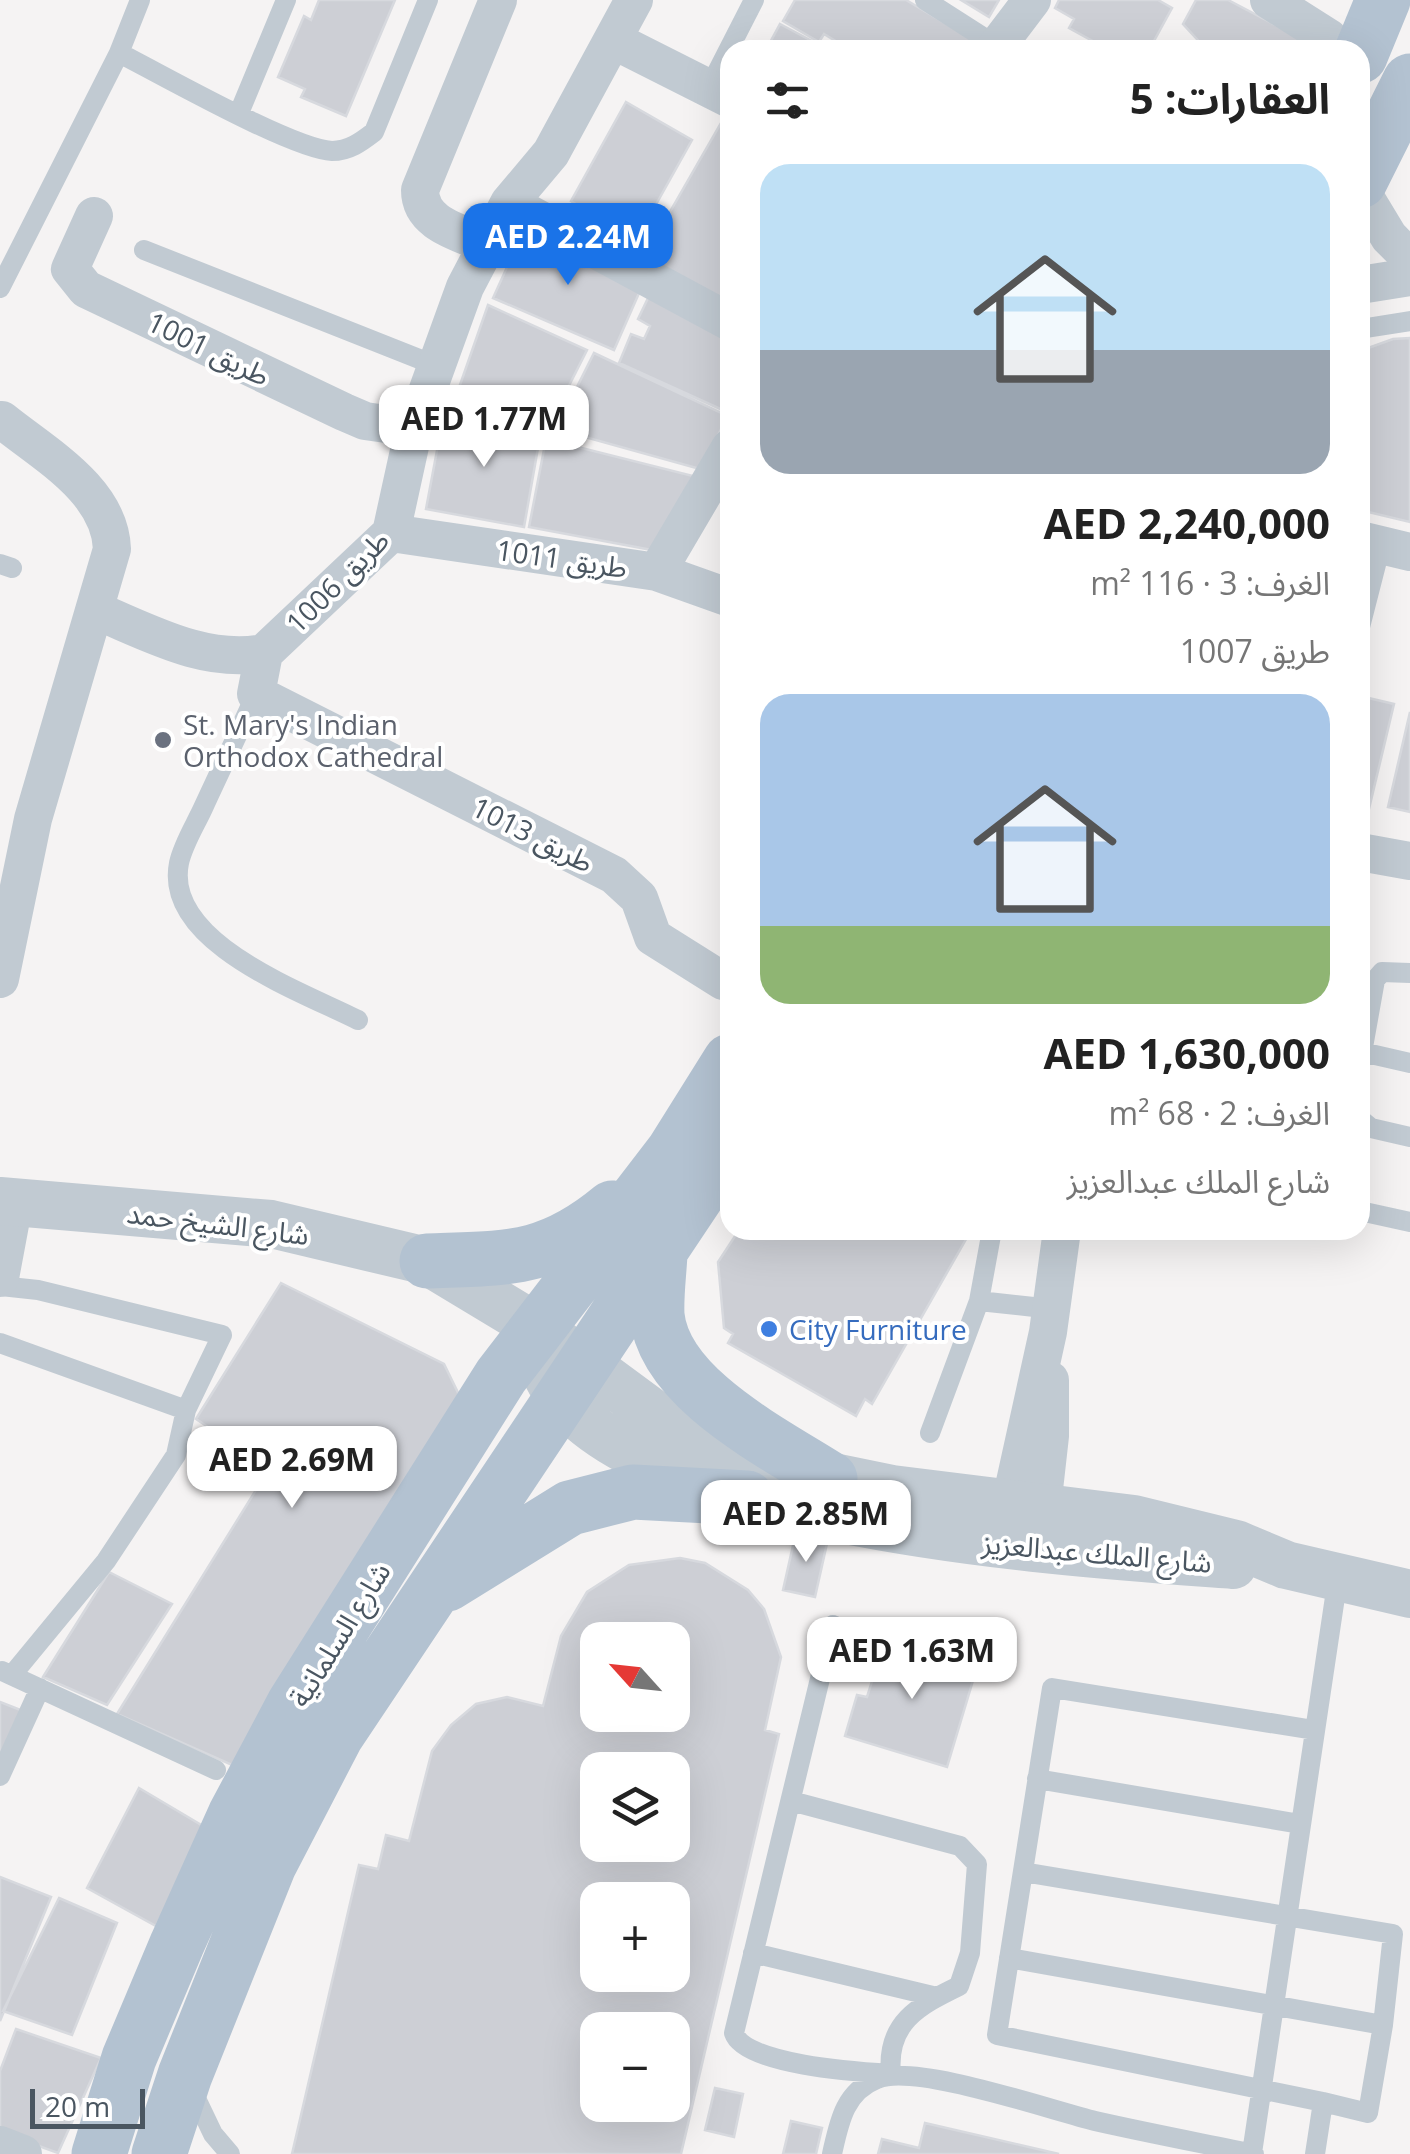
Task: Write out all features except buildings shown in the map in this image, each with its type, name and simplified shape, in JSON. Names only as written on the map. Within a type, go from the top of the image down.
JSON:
[{"type":"main road","points":[[1350,40],[1383,0]]},
{"type":"main road","points":[[1370,161],[1410,81]]},
{"type":"main road","name":"شارع السلمانية","points":[[99,2154],[129,2058],[234,1815],[294,1704],[534,1326],[672,1152],[720,1076]]},
{"type":"main road","points":[[427,1260],[526,1257],[559,1243],[609,1211],[672,1152]]},
{"type":"main road","name":"شارع السلمانية","points":[[159,2154],[184,2074],[269,1865],[336,1736],[720,1161]]},
{"type":"main road","points":[[660,1254],[657,1318],[670,1356],[681,1371],[693,1386],[830,1479]]},
{"type":"main road","points":[[428,1596],[570,1508],[633,1492],[747,1498]]},
{"type":"street","points":[[486,244],[432,219],[424,212],[420,190],[498,0]]},
{"type":"street","name":"طريق 1006","points":[[256,694],[264,653],[391,533],[414,428],[486,244],[509,204],[551,153],[634,0]]},
{"type":"street","points":[[1004,40],[1032,0]]},
{"type":"street","points":[[1269,0],[1335,40]]},
{"type":"street","points":[[613,40],[720,94]]},
{"type":"street","points":[[509,204],[720,317]]},
{"type":"street","points":[[1370,206],[1389,237],[1410,258]]},
{"type":"street","name":"طريق 1001","points":[[94,216],[70,269],[86,290],[365,421],[414,428]]},
{"type":"street","points":[[1370,283],[1410,277]]},
{"type":"street","points":[[0,979],[34,820],[112,549],[112,528],[87,490],[2,420]]},
{"type":"street","points":[[657,572],[720,465]]},
{"type":"street","name":"طريق 1011","points":[[391,533],[657,572],[720,594]]},
{"type":"street","points":[[97,611],[202,652],[240,658],[264,653]]},
{"type":"street","name":"طريق 1013","points":[[256,694],[614,875],[639,898],[654,937],[720,979]]},
{"type":"street","points":[[1370,854],[1410,861]]},
{"type":"street","points":[[0,1278],[7,1202]]},
{"type":"street","name":"شارع الشيخ حمد","points":[[7,1202],[270,1224],[427,1260],[534,1326]]},
{"type":"street","points":[[1022,1527],[1050,1436],[1050,1321],[1061,1240]]},
{"type":"street","name":"شارع الملك عبدالعزيز","points":[[534,1326],[572,1384],[632,1452],[747,1498],[886,1528],[1022,1527],[1199,1533],[1286,1565],[1410,1594]]},
{"type":"street","name":"شارع الملك عبدالعزيز","points":[[572,1384],[657,1416],[711,1442],[830,1479],[1022,1527]]},
{"type":"street","points":[[0,2145],[23,2154]]},
{"type":"lane","points":[[0,288],[140,0]]},
{"type":"lane","points":[[239,114],[286,0]]},
{"type":"lane","points":[[118,52],[239,114],[312,146],[334,151],[356,146],[374,132],[428,0]]},
{"type":"lane","points":[[740,40],[754,0]]},
{"type":"lane","points":[[926,0],[987,40]]},
{"type":"lane","points":[[144,250],[437,366]]},
{"type":"lane","points":[[1370,327],[1410,321]]},
{"type":"lane","points":[[1370,593],[1384,546]]},
{"type":"lane","name":"طريق 1006","points":[[256,694],[180,862],[178,888],[205,933],[245,964],[358,1020]]},
{"type":"lane","points":[[1370,1011],[1376,980],[1382,972],[1410,973]]},
{"type":"lane","points":[[1370,1059],[1410,1062]]},
{"type":"lane","points":[[1370,1127],[1410,1136]]},
{"type":"lane","points":[[1370,1213],[1410,1222]]},
{"type":"lane","points":[[930,1433],[978,1301],[990,1240]]},
{"type":"lane","points":[[0,1286],[38,1290],[215,1330],[222,1335],[222,1344],[186,1410],[176,1455],[106,1562],[6,1673],[216,1770]]},
{"type":"lane","points":[[978,1301],[1050,1321]]},
{"type":"lane","points":[[0,1343],[186,1410]]},
{"type":"lane","points":[[833,1626],[734,2033],[743,2048],[808,2065],[923,2077],[1253,2154],[1338,1577]]},
{"type":"lane","points":[[0,1776],[40,1688]]},
{"type":"lane","points":[[1023,1872],[1393,1934],[1368,2113],[997,2035],[1052,1688],[1314,1730]]},
{"type":"lane","points":[[1037,1779],[1300,1824]]},
{"type":"lane","points":[[791,1801],[960,1846],[974,1856],[979,1873],[966,1970],[959,1986],[921,2004],[898,2027],[892,2042],[891,2074]]},
{"type":"lane","points":[[753,1953],[936,1997]]},
{"type":"lane","points":[[1009,1958],[1382,2025]]},
{"type":"lane","points":[[184,2074],[213,2134],[230,2154]]},
{"type":"lane","points":[[832,2154],[845,2106],[854,2094],[891,2074]]},
{"type":"lane","points":[[1315,2154],[1323,2102]]},
{"type":"place","name":"St. Mary's Indian Orthodox Cathedral","points":[[163,740]]},
{"type":"place","name":"City Furniture","points":[[769,1329]]}]
